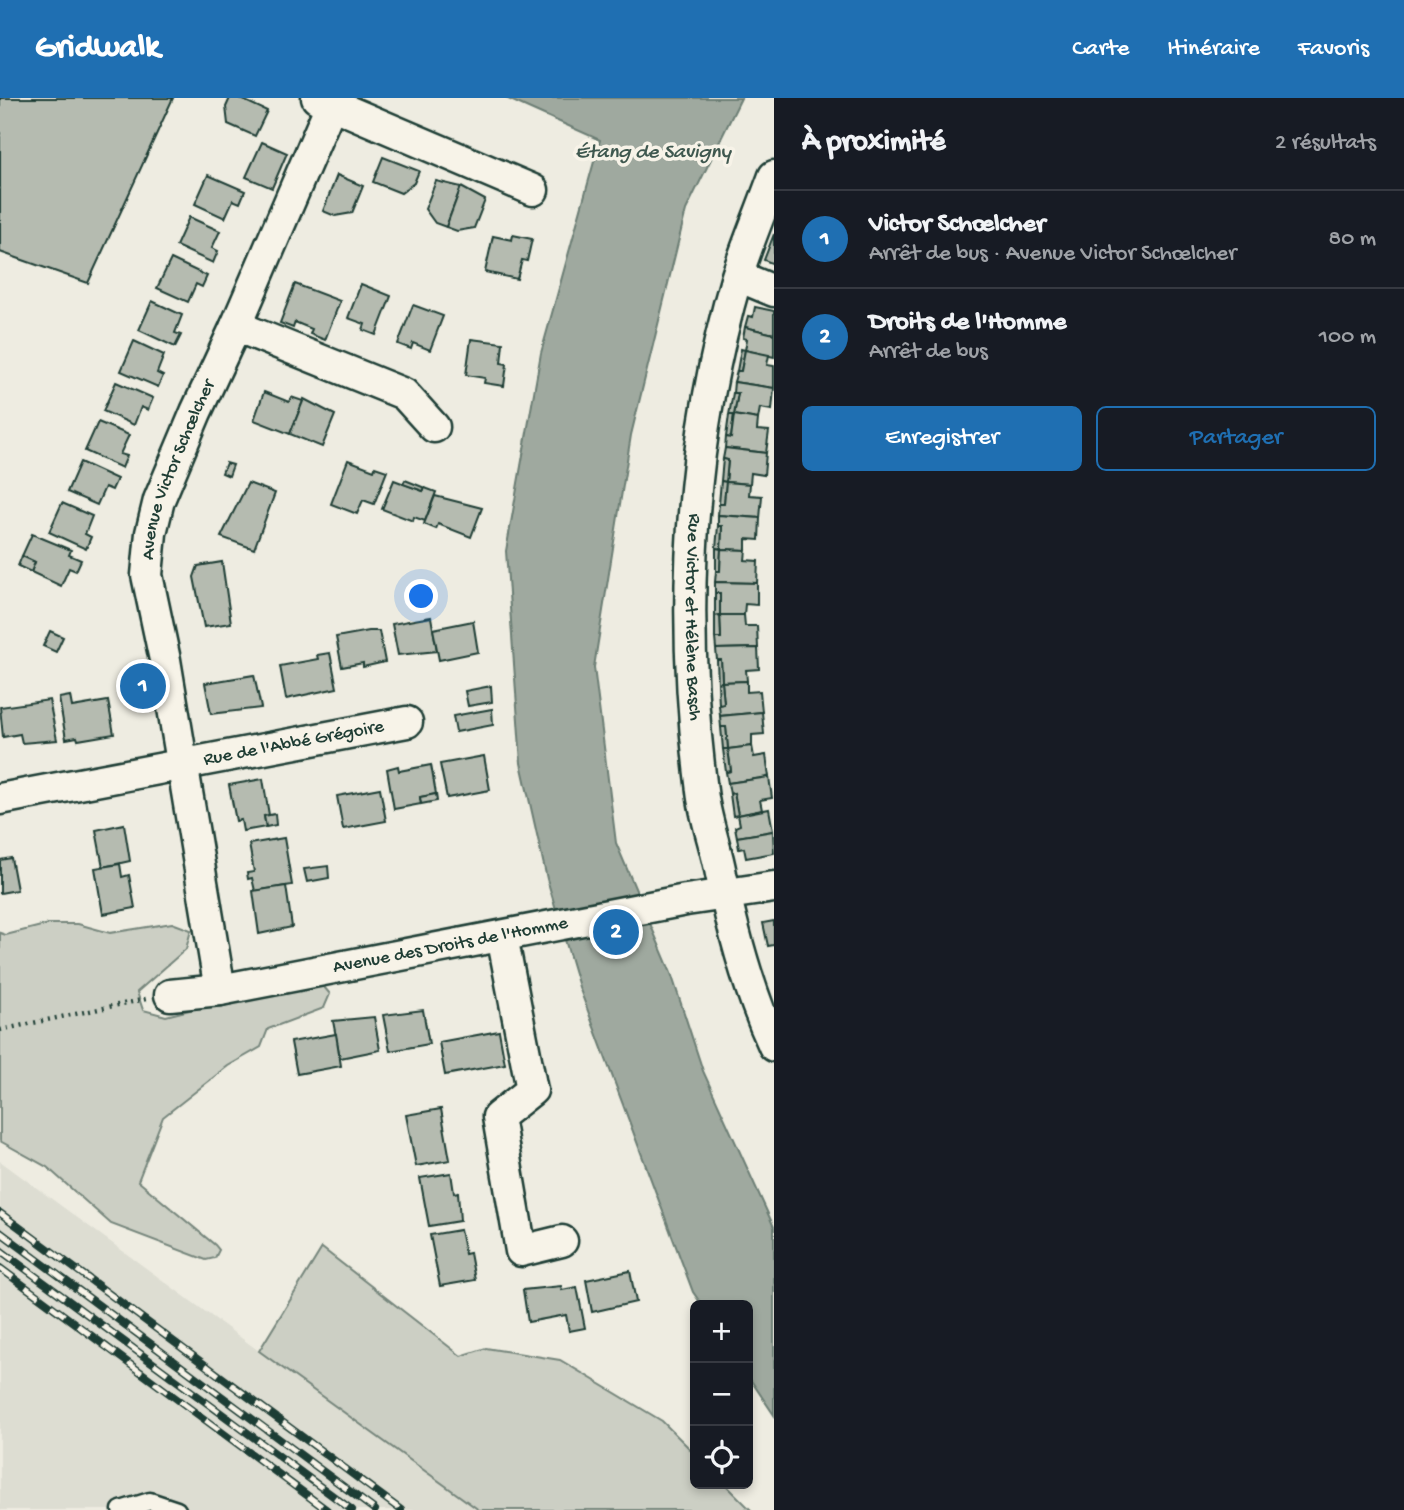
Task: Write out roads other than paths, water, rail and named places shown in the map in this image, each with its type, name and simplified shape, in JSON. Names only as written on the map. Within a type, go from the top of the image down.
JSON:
[{"type":"street","points":[[327,100],[533,190]]},
{"type":"street","name":"Avenue Victor Schœlcher","points":[[219,989],[147,575],[151,533],[170,475],[236,326],[327,100]]},
{"type":"street","name":"Rue Victor et Hélène Basch","points":[[774,176],[737,276],[707,401],[693,499],[691,587],[691,662],[702,794],[725,895],[758,1010],[774,1046]]},
{"type":"street","points":[[737,276],[774,291]]},
{"type":"street","points":[[236,326],[404,394],[433,427]]},
{"type":"street","name":"Rue de l'Abbé Grégoire","points":[[0,799],[407,722]]},
{"type":"street","name":"Avenue des Droits de l'Homme","points":[[170,995],[219,989],[686,900],[774,887]]},
{"type":"street","points":[[502,936],[532,1090],[498,1117],[521,1251],[562,1241]]},
{"type":"lane","points":[[121,1510],[150,1501],[177,1510]]},
{"type":"water","name":"Étang de Savigny","points":[[506,98],[741,98],[686,210],[631,435],[594,667],[616,843],[671,973],[703,1071],[774,1227],[774,1415],[753,1384],[753,1300],[699,1300],[693,1292],[579,987],[547,879],[521,763],[506,551],[541,353],[600,140]]},
{"type":"railway","points":[[0,1213],[401,1510]]},
{"type":"railway","points":[[0,1232],[375,1510]]},
{"type":"railway","points":[[0,1250],[352,1510]]},
{"type":"railway","points":[[0,1268],[327,1510]]},
{"type":"place","name":"Victor Schœlcher","points":[[143,686]]},
{"type":"place","name":"Droits de l'Homme","points":[[616,932]]}]
